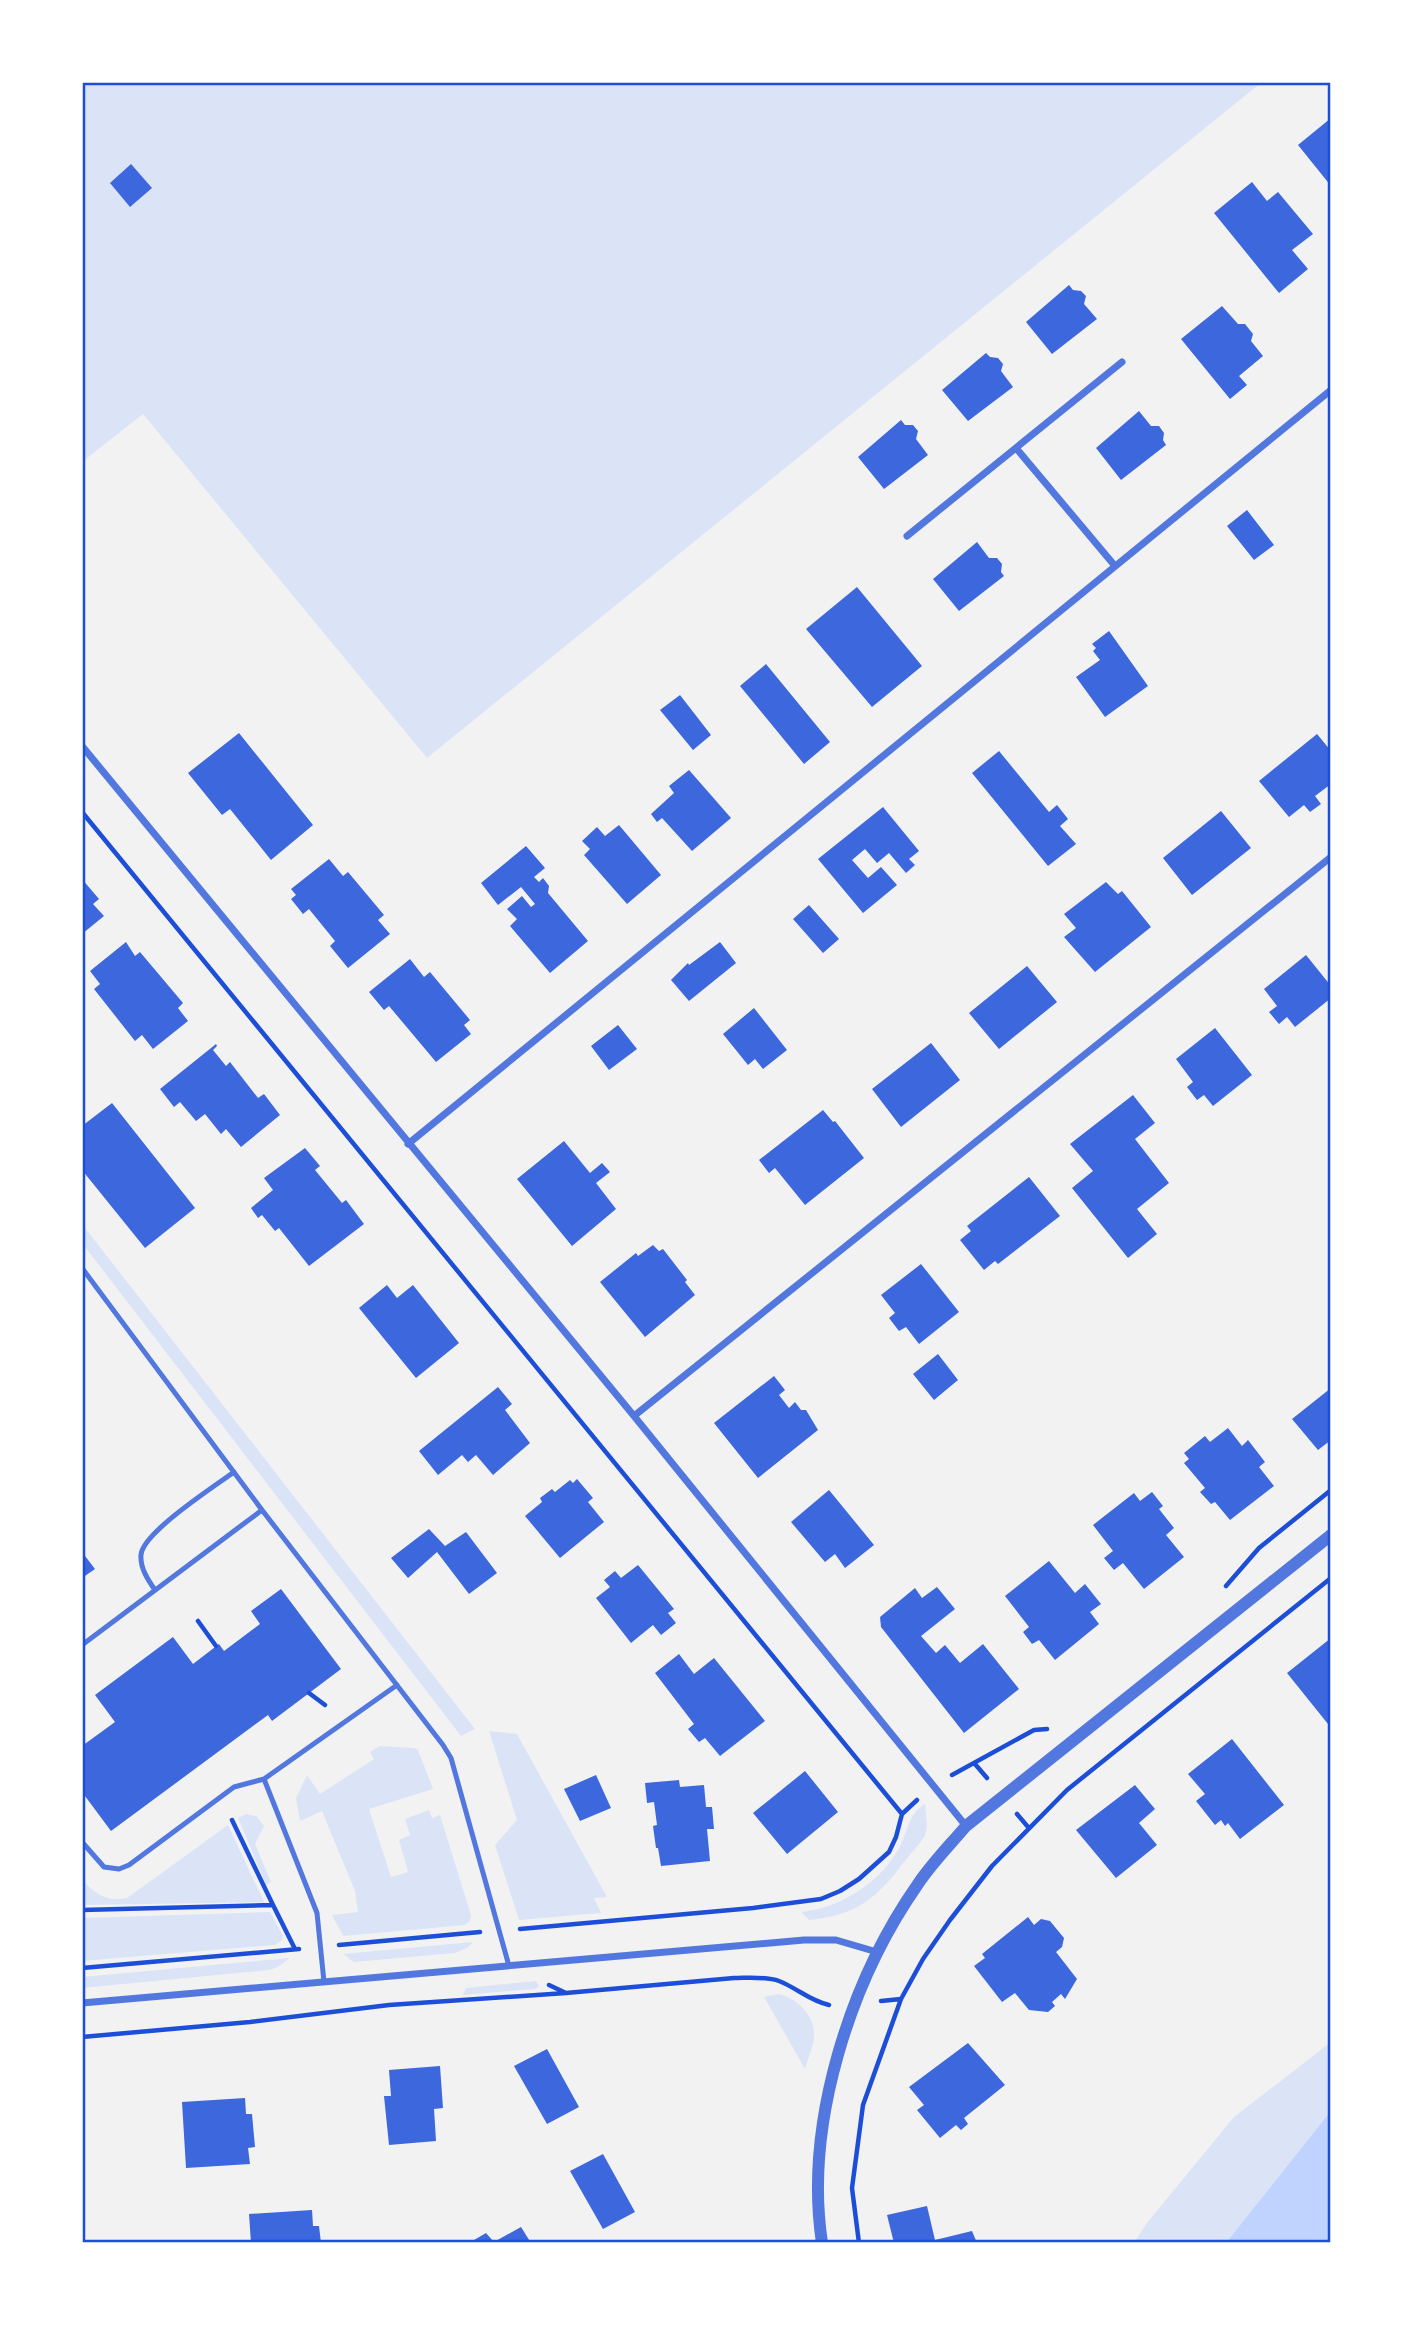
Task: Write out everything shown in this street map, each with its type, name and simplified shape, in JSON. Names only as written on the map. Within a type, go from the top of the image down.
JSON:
[{"type":"street","points":[[907,536],[1122,362]]},
{"type":"street","points":[[408,1144],[1331,390]]},
{"type":"street","points":[[1016,448],[1115,566]]},
{"type":"street","points":[[82,746],[634,1416],[966,1826]]},
{"type":"street","points":[[634,1416],[1331,857]]},
{"type":"street","points":[[822,2243],[818,2159],[831,2082],[855,2004],[877,1952],[918,1883],[966,1826],[1331,1535]]},
{"type":"street","points":[[82,2003],[804,1940],[836,1940],[877,1952]]},
{"type":"lane","points":[[82,1268],[262,1510],[436,1735],[450,1758],[509,1966]]},
{"type":"lane","points":[[155,1590],[143,1567],[141,1554],[145,1544],[152,1534],[234,1472]]},
{"type":"lane","points":[[82,1644],[262,1510]]},
{"type":"lane","points":[[82,1842],[104,1867],[119,1869],[129,1865],[234,1787],[264,1779],[397,1685]]},
{"type":"lane","points":[[264,1779],[317,1913],[324,1982]]},
{"type":"path","points":[[82,813],[902,1814]]},
{"type":"path","points":[[859,2243],[852,2188],[863,2105],[901,1999],[923,1959],[950,1920],[992,1866],[1067,1790],[1331,1578]]},
{"type":"path","points":[[198,1621],[216,1646]]},
{"type":"path","points":[[309,1693],[325,1705]]},
{"type":"path","points":[[82,1968],[752,1908],[821,1899],[859,1879],[889,1852],[902,1814],[949,1776],[1034,1730],[1087,1728]]},
{"type":"path","points":[[232,1820],[295,1949]]},
{"type":"path","points":[[82,1910],[273,1906]]},
{"type":"path","points":[[509,1966],[566,1993]]},
{"type":"path","points":[[82,2037],[250,2022],[390,2005],[734,1978],[777,1980],[814,2001],[828,2005],[837,2004]]},
{"type":"path","points":[[880,2001],[901,1999]]},
{"type":"shaded area","points":[[82,82],[1262,82],[427,758],[143,414],[82,462]]},
{"type":"shaded area","points":[[82,1224],[475,1729],[461,1736],[82,1243]]},
{"type":"shaded area","points":[[489,1731],[517,1734],[607,1897],[594,1898],[601,1913],[519,1920],[495,1845],[517,1820]]},
{"type":"shaded area","points":[[380,1746],[418,1750],[433,1789],[369,1809],[391,1877],[408,1872],[399,1840],[410,1835],[405,1819],[429,1810],[432,1818],[440,1815],[471,1915],[470,1921],[465,1925],[343,1936],[332,1915],[358,1912],[355,1891],[322,1811],[300,1821],[296,1798],[307,1775],[320,1794],[374,1759],[370,1752]]},
{"type":"shaded area","points":[[925,1804],[925,1836],[874,1895],[853,1909],[826,1918],[809,1920],[801,1912],[816,1910],[844,1900],[869,1884],[890,1862],[911,1819]]},
{"type":"shaded area","points":[[246,1814],[256,1816],[264,1826],[255,1844],[271,1882],[266,1885],[238,1818]]},
{"type":"shaded area","points":[[228,1825],[264,1902],[82,1905],[82,1879],[102,1896],[113,1899],[127,1898]]},
{"type":"shaded area","points":[[270,1912],[283,1936],[275,1945],[82,1961],[82,1918]]},
{"type":"shaded area","points":[[473,1942],[455,1953],[354,1962],[343,1954]]},
{"type":"shaded area","points":[[290,1958],[269,1970],[82,1988],[82,1977]]},
{"type":"shaded area","points":[[536,1981],[539,1986],[535,1989],[463,1995],[466,1988]]},
{"type":"shaded area","points":[[778,1994],[798,2003],[812,2022],[814,2037],[805,2069],[764,1997]]},
{"type":"shaded area","points":[[1331,2042],[1331,2243],[1134,2243],[1146,2224],[1234,2117]]},
{"type":"water","points":[[1331,2111],[1331,2243],[1226,2243]]},
{"type":"building","points":[[1331,118],[1331,186],[1298,145]]},
{"type":"building","points":[[131,164],[152,188],[130,207],[110,183]]},
{"type":"building","points":[[1252,182],[1267,201],[1278,192],[1313,234],[1292,250],[1308,269],[1279,293],[1214,213]]},
{"type":"building","points":[[1069,285],[1086,296],[1084,304],[1097,319],[1052,354],[1026,322]]},
{"type":"building","points":[[1222,306],[1238,324],[1245,324],[1253,334],[1251,341],[1263,356],[1239,376],[1247,385],[1230,399],[1181,339]]},
{"type":"building","points":[[986,353],[990,357],[998,358],[1003,364],[1001,371],[1013,387],[968,421],[942,390]]},
{"type":"building","points":[[1139,411],[1151,426],[1159,426],[1164,433],[1163,440],[1166,445],[1121,480],[1096,448]]},
{"type":"building","points":[[901,420],[905,425],[913,425],[918,431],[916,439],[928,455],[884,489],[858,457]]},
{"type":"building","points":[[1247,510],[1274,545],[1254,560],[1227,526]]},
{"type":"building","points":[[977,542],[989,558],[997,558],[1002,564],[1001,572],[1004,576],[959,611],[933,579]]},
{"type":"building","points":[[857,587],[922,666],[872,707],[806,629]]},
{"type":"building","points":[[1109,631],[1148,686],[1105,717],[1076,677],[1100,660],[1093,651],[1096,648],[1092,644]]},
{"type":"building","points":[[766,664],[830,742],[804,764],[740,686]]},
{"type":"building","points":[[680,695],[711,735],[693,750],[660,710]]},
{"type":"building","points":[[239,733],[313,825],[271,860],[230,809],[222,815],[188,773]]},
{"type":"building","points":[[1317,734],[1331,751],[1331,784],[1315,796],[1321,804],[1310,812],[1304,805],[1289,817],[1259,781]]},
{"type":"building","points":[[999,751],[1049,812],[1057,805],[1068,819],[1060,826],[1076,844],[1048,866],[972,773]]},
{"type":"building","points":[[689,770],[731,818],[692,851],[662,818],[657,822],[651,814],[674,793],[669,786]]},
{"type":"building","points":[[883,807],[919,851],[909,859],[915,865],[906,873],[889,853],[877,863],[865,849],[852,860],[868,878],[881,867],[897,885],[863,913],[818,859]]},
{"type":"building","points":[[1221,811],[1251,848],[1192,895],[1163,858]]},
{"type":"building","points":[[619,825],[661,875],[627,904],[584,855],[590,849],[582,841],[597,827],[605,836]]},
{"type":"building","points":[[526,846],[545,868],[534,877],[539,882],[543,878],[549,886],[548,893],[588,941],[550,973],[510,926],[517,919],[507,909],[522,896],[531,907],[535,904],[521,887],[498,905],[481,883]]},
{"type":"building","points":[[329,859],[343,876],[348,872],[384,915],[378,920],[390,934],[348,968],[330,946],[335,941],[309,909],[303,914],[291,899],[296,895],[291,889]]},
{"type":"building","points":[[82,879],[99,899],[93,904],[104,916],[82,934]]},
{"type":"building","points":[[1106,882],[1118,894],[1122,891],[1151,927],[1095,972],[1064,937],[1076,928],[1064,914]]},
{"type":"building","points":[[809,905],[839,939],[823,953],[793,919]]},
{"type":"building","points":[[126,942],[135,956],[140,952],[183,1003],[178,1008],[188,1021],[153,1049],[142,1035],[135,1041],[94,989],[100,984],[90,971]]},
{"type":"building","points":[[720,942],[736,963],[689,1001],[671,980],[688,963],[689,965]]},
{"type":"building","points":[[1306,955],[1331,986],[1331,998],[1295,1027],[1287,1017],[1279,1024],[1269,1012],[1277,1006],[1264,989]]},
{"type":"building","points":[[410,959],[424,977],[430,972],[470,1020],[464,1025],[471,1034],[436,1062],[389,1006],[384,1010],[369,992]]},
{"type":"building","points":[[1027,966],[1057,1002],[999,1049],[969,1013]]},
{"type":"building","points":[[754,1008],[787,1050],[763,1069],[755,1059],[748,1065],[723,1034]]},
{"type":"building","points":[[618,1025],[637,1049],[609,1070],[591,1046]]},
{"type":"building","points":[[1215,1028],[1252,1075],[1213,1106],[1204,1095],[1197,1100],[1187,1087],[1193,1082],[1176,1059]]},
{"type":"building","points":[[931,1043],[960,1080],[901,1127],[872,1089]]},
{"type":"building","points":[[216,1044],[213,1050],[226,1066],[230,1062],[258,1098],[264,1094],[280,1115],[241,1147],[226,1129],[221,1134],[205,1114],[196,1121],[180,1102],[174,1107],[160,1089]]},
{"type":"building","points":[[1133,1095],[1155,1123],[1135,1139],[1169,1183],[1137,1209],[1157,1234],[1128,1258],[1072,1188],[1093,1171],[1070,1144]]},
{"type":"building","points":[[112,1103],[195,1208],[145,1248],[82,1170],[82,1126]]},
{"type":"building","points":[[823,1110],[864,1158],[805,1205],[775,1168],[769,1173],[759,1160]]},
{"type":"building","points":[[564,1141],[590,1173],[602,1163],[610,1172],[596,1183],[616,1209],[572,1246],[517,1179]]},
{"type":"building","points":[[305,1148],[320,1166],[315,1170],[342,1203],[346,1200],[364,1224],[309,1266],[279,1228],[275,1231],[262,1215],[258,1218],[251,1208],[273,1190],[264,1178]]},
{"type":"building","points":[[1029,1177],[1060,1216],[998,1264],[995,1261],[984,1270],[960,1240],[971,1231],[967,1226]]},
{"type":"building","points":[[653,1245],[659,1251],[663,1249],[695,1295],[645,1337],[600,1282],[636,1253],[638,1256]]},
{"type":"building","points":[[921,1264],[959,1312],[919,1344],[906,1327],[899,1331],[889,1318],[895,1313],[881,1295]]},
{"type":"building","points":[[387,1285],[397,1298],[413,1285],[459,1343],[416,1378],[359,1308]]},
{"type":"building","points":[[938,1354],[958,1380],[934,1400],[913,1374]]},
{"type":"building","points":[[774,1376],[785,1390],[779,1395],[789,1408],[795,1402],[801,1410],[806,1410],[818,1430],[758,1478],[714,1423]]},
{"type":"building","points":[[498,1387],[512,1404],[505,1410],[530,1443],[493,1475],[476,1455],[468,1462],[462,1455],[438,1475],[419,1451]]},
{"type":"building","points":[[1331,1388],[1331,1440],[1318,1450],[1292,1419]]},
{"type":"building","points":[[1228,1428],[1242,1446],[1248,1440],[1265,1462],[1259,1467],[1274,1486],[1230,1520],[1215,1502],[1211,1504],[1200,1492],[1205,1488],[1184,1463],[1189,1459],[1184,1453],[1205,1436],[1210,1442]]},
{"type":"building","points":[[577,1479],[593,1498],[588,1502],[604,1522],[560,1558],[525,1516],[542,1502],[540,1498],[552,1489],[555,1492],[570,1480],[573,1483]]},
{"type":"building","points":[[829,1490],[874,1545],[845,1568],[835,1554],[825,1562],[791,1522]]},
{"type":"building","points":[[1152,1492],[1163,1506],[1159,1509],[1174,1528],[1166,1535],[1184,1557],[1144,1589],[1123,1563],[1114,1570],[1104,1558],[1113,1551],[1093,1525],[1134,1493],[1140,1501]]},
{"type":"building","points":[[429,1529],[445,1546],[466,1532],[497,1573],[469,1594],[437,1552],[408,1578],[391,1558]]},
{"type":"building","points":[[82,1552],[95,1569],[82,1578]]},
{"type":"building","points":[[1049,1561],[1075,1593],[1085,1584],[1101,1604],[1090,1612],[1099,1624],[1055,1660],[1039,1640],[1032,1644],[1023,1632],[1029,1627],[1005,1596]]},
{"type":"building","points":[[638,1565],[674,1609],[668,1613],[676,1623],[661,1635],[653,1625],[631,1643],[596,1598],[610,1587],[604,1580],[615,1571],[621,1578]]},
{"type":"building","points":[[937,1587],[955,1609],[921,1636],[936,1653],[945,1645],[960,1663],[983,1644],[1019,1689],[964,1733],[881,1627],[880,1617],[915,1588],[922,1598]]},
{"type":"building","points":[[281,1589],[341,1669],[272,1721],[268,1715],[111,1831],[82,1792],[82,1746],[115,1722],[95,1695],[173,1637],[193,1664],[219,1644],[224,1651],[260,1624],[251,1611]]},
{"type":"building","points":[[1331,1638],[1331,1722],[1328,1724],[1287,1673]]},
{"type":"building","points":[[679,1654],[694,1674],[714,1658],[765,1721],[720,1756],[705,1738],[699,1742],[688,1729],[694,1724],[655,1673]]},
{"type":"building","points":[[1232,1739],[1284,1805],[1240,1839],[1228,1823],[1225,1826],[1221,1820],[1215,1825],[1196,1801],[1205,1794],[1188,1774]]},
{"type":"building","points":[[805,1771],[838,1812],[787,1854],[753,1813]]},
{"type":"building","points":[[596,1775],[611,1808],[580,1821],[564,1789]]},
{"type":"building","points":[[679,1780],[680,1787],[704,1785],[706,1807],[712,1807],[714,1829],[707,1829],[710,1861],[661,1866],[653,1826],[657,1825],[654,1802],[647,1803],[645,1783]]},
{"type":"building","points":[[1135,1785],[1155,1809],[1139,1823],[1157,1845],[1116,1878],[1076,1830]]},
{"type":"building","points":[[1028,1917],[1034,1925],[1041,1919],[1050,1921],[1064,1938],[1062,1947],[1056,1952],[1077,1979],[1065,1999],[1061,1994],[1052,2002],[1055,2006],[1048,2012],[1029,2010],[1015,1993],[1002,2002],[974,1966],[985,1958],[982,1954]]},
{"type":"building","points":[[968,2043],[1005,2085],[964,2118],[968,2124],[961,2130],[956,2125],[940,2138],[917,2110],[924,2105],[909,2087]]},
{"type":"building","points":[[547,2049],[579,2107],[547,2124],[514,2066]]},
{"type":"building","points":[[440,2066],[443,2108],[434,2109],[436,2141],[389,2145],[384,2096],[391,2096],[389,2070]]},
{"type":"building","points":[[245,2098],[246,2114],[252,2114],[255,2147],[248,2148],[250,2164],[186,2168],[182,2102]]},
{"type":"building","points":[[603,2154],[635,2212],[603,2229],[570,2171]]},
{"type":"building","points":[[927,2206],[935,2240],[972,2231],[977,2243],[894,2243],[887,2215]]},
{"type":"building","points":[[312,2210],[313,2226],[319,2226],[321,2243],[251,2243],[249,2214]]},
{"type":"building","points":[[521,2227],[531,2243],[469,2243],[486,2233],[494,2242]]}]
